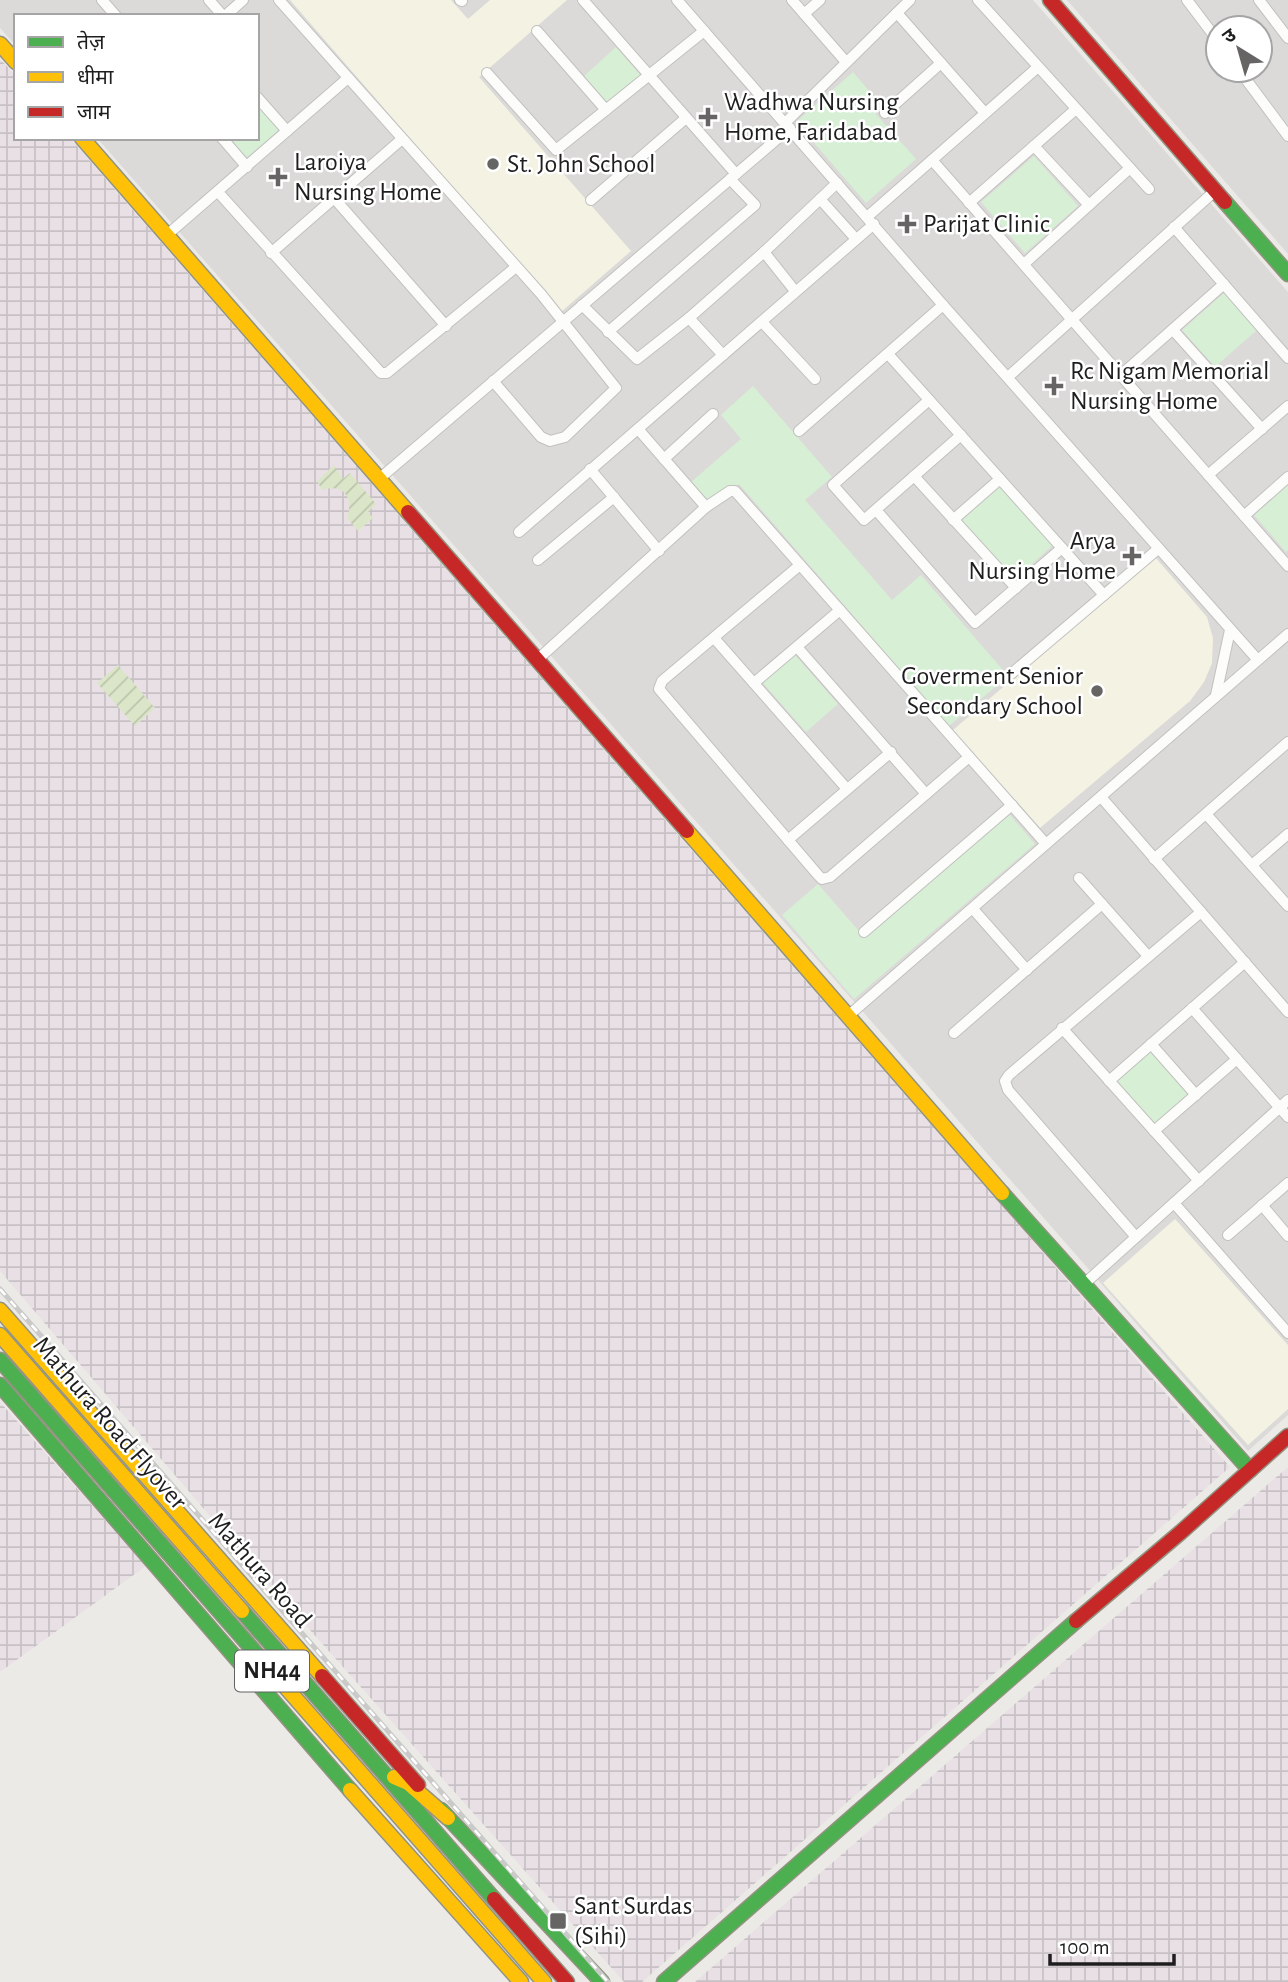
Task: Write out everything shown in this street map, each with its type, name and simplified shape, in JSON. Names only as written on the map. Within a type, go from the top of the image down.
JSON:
[{"type":"main road","points":[[1050,0],[1288,274]]},
{"type":"main road","points":[[0,44],[14,60]]},
{"type":"main road","points":[[84,140],[1083,1285],[1250,1470]]},
{"type":"main road","name":"Mathura Road","points":[[0,1310],[379,1742],[602,1982]]},
{"type":"main road","name":"Mathura Road Flyover","points":[[0,1335],[379,1768]]},
{"type":"main road","name":"NH44","points":[[0,1360],[544,1982]]},
{"type":"main road","points":[[0,1385],[289,1721],[521,1982]]},
{"type":"main road","points":[[664,1982],[1288,1436]]},
{"type":"main road","points":[[379,1742],[379,1768],[408,1783],[448,1818]]},
{"type":"main road","name":"NH44","points":[[379,1768],[567,1982]]},
{"type":"street","points":[[102,0],[114,14]]},
{"type":"street","points":[[209,0],[222,14]]},
{"type":"street","points":[[226,14],[243,0]]},
{"type":"street","points":[[279,0],[516,267],[616,388],[565,437],[550,441],[541,437],[494,381]]},
{"type":"street","points":[[583,0],[686,118],[755,205],[608,332]]},
{"type":"street","points":[[677,0],[1257,659]]},
{"type":"street","points":[[792,0],[846,62]]},
{"type":"street","points":[[804,14],[820,0]]},
{"type":"street","points":[[380,479],[733,176],[788,125],[846,62],[910,0]]},
{"type":"street","points":[[978,0],[1149,189]]},
{"type":"street","points":[[1187,0],[1204,22]]},
{"type":"street","points":[[1259,0],[1288,38]]},
{"type":"street","points":[[897,13],[985,113]]},
{"type":"street","points":[[537,31],[606,110]]},
{"type":"street","points":[[487,73],[555,150],[704,31]]},
{"type":"street","points":[[885,113],[941,63]]},
{"type":"street","points":[[519,532],[856,239],[871,220],[932,160],[1038,67]]},
{"type":"street","points":[[167,235],[348,78]]},
{"type":"street","points":[[1249,84],[1288,136]]},
{"type":"street","points":[[259,99],[287,131]]},
{"type":"street","points":[[969,202],[1076,109]]},
{"type":"street","points":[[592,200],[686,118]]},
{"type":"street","points":[[271,253],[402,139]]},
{"type":"street","points":[[224,140],[247,167]]},
{"type":"street","points":[[1034,146],[1089,205]]},
{"type":"street","points":[[932,160],[1288,564]]},
{"type":"street","points":[[1024,264],[1130,168]]},
{"type":"street","points":[[582,305],[637,359],[764,253],[837,183]]},
{"type":"street","points":[[1008,377],[1216,190]]},
{"type":"street","points":[[218,192],[382,373],[387,373],[516,267]]},
{"type":"street","points":[[334,198],[446,326]]},
{"type":"street","points":[[820,199],[856,239]]},
{"type":"street","points":[[1174,227],[1288,358]]},
{"type":"street","points":[[764,253],[796,291]]},
{"type":"street","points":[[1121,376],[1224,284]]},
{"type":"street","points":[[799,431],[943,305]]},
{"type":"street","points":[[689,318],[723,355]]},
{"type":"street","points":[[762,322],[815,379]]},
{"type":"street","points":[[1172,330],[1262,429]]},
{"type":"street","points":[[888,354],[1104,595]]},
{"type":"street","points":[[929,400],[833,485],[864,520],[961,435]]},
{"type":"street","points":[[1208,475],[1288,406]]},
{"type":"street","points":[[664,458],[713,414]]},
{"type":"street","points":[[638,429],[706,507]]},
{"type":"street","points":[[590,469],[659,551]]},
{"type":"street","points":[[914,476],[1016,589]]},
{"type":"street","points":[[1244,516],[1288,477]]},
{"type":"street","points":[[953,520],[1000,479]]},
{"type":"street","points":[[537,660],[706,507],[730,491],[735,491],[1046,845]]},
{"type":"street","points":[[538,561],[614,497]]},
{"type":"street","points":[[876,510],[975,623],[1062,548]]},
{"type":"street","points":[[1011,674],[1158,549]]},
{"type":"street","points":[[800,565],[662,681],[659,689],[818,875],[825,879],[969,757]]},
{"type":"street","points":[[754,683],[840,610]]},
{"type":"street","points":[[1216,695],[1230,630]]},
{"type":"street","points":[[848,1016],[1288,634]]},
{"type":"street","points":[[714,638],[847,789]]},
{"type":"street","points":[[797,647],[926,794]]},
{"type":"street","points":[[1154,859],[1288,742]]},
{"type":"street","points":[[788,840],[891,752]]},
{"type":"street","points":[[1101,797],[1287,1009]]},
{"type":"street","points":[[864,932],[1012,805]]},
{"type":"street","points":[[1206,814],[1288,906]]},
{"type":"street","points":[[1252,866],[1288,834]]},
{"type":"street","points":[[1079,878],[1148,956]]},
{"type":"street","points":[[954,1033],[1102,904]]},
{"type":"street","points":[[972,909],[1027,970]]},
{"type":"street","points":[[1136,1237],[1005,1086],[1009,1075],[1201,912]]},
{"type":"street","points":[[1109,1081],[1245,962]]},
{"type":"street","points":[[1192,1008],[1237,1059],[1284,1104],[1288,1117]]},
{"type":"street","points":[[1062,1028],[1199,1181]]},
{"type":"street","points":[[1151,1044],[1196,1094]]},
{"type":"street","points":[[1154,1131],[1237,1059]]},
{"type":"street","points":[[1083,1285],[1284,1104]]},
{"type":"street","points":[[1228,1235],[1288,1183]]},
{"type":"street","points":[[1174,1202],[1288,1333]]},
{"type":"street","points":[[1262,1205],[1288,1236]]},
{"type":"shaded area","points":[[0,0],[1033,0],[1288,292],[1288,1415],[1248,1451],[99,140],[259,140],[259,14],[14,14],[14,44],[0,28]]},
{"type":"shaded area","name":"St. John School","points":[[290,0],[451,0],[468,19],[490,0],[567,0],[479,77],[631,251],[561,312]]},
{"type":"shaded area","points":[[1067,0],[1288,0],[1288,254]]},
{"type":"shaded area","points":[[0,59],[14,74],[14,140],[72,140],[1230,1467],[642,1982],[624,1982],[251,1564],[0,1271]]},
{"type":"shaded area","name":"Goverment Senior Secondary School","points":[[1155,557],[1207,617],[1213,638],[1212,663],[1204,682],[1190,701],[1040,828],[953,730]]},
{"type":"shaded area","points":[[1175,1219],[1288,1345],[1288,1409],[1248,1445],[1103,1283]]},
{"type":"shaded area","points":[[0,1402],[146,1566],[0,1672]]},
{"type":"shaded area","points":[[1288,1467],[1288,1982],[695,1982],[1085,1643]]},
{"type":"green space","points":[[616,47],[642,77],[609,106],[583,77]]},
{"type":"green space","points":[[853,72],[882,106],[875,113],[916,159],[866,203],[796,122]]},
{"type":"green space","points":[[259,106],[280,130],[246,159],[231,140],[259,140]]},
{"type":"green space","points":[[1034,156],[1078,206],[1025,253],[981,202]]},
{"type":"green space","points":[[1224,293],[1257,330],[1215,367],[1182,330]]},
{"type":"green space","points":[[753,386],[832,477],[805,500],[892,600],[921,575],[1008,676],[949,726],[739,484],[712,507],[691,482],[741,439],[721,415]]},
{"type":"green space","points":[[334,465],[343,479],[350,473],[376,504],[368,512],[373,518],[358,531],[347,518],[349,504],[345,494],[336,489],[322,490],[317,481]]},
{"type":"green space","points":[[1000,485],[1054,544],[1015,580],[961,521]]},
{"type":"green space","points":[[1288,485],[1288,550],[1286,552],[1254,515]]},
{"type":"green space","points":[[795,655],[838,704],[806,732],[763,683]]},
{"type":"green space","points":[[118,665],[155,708],[135,726],[97,683]]},
{"type":"green space","points":[[1009,814],[1035,844],[854,999],[782,915],[818,884],[865,938]]},
{"type":"green space","points":[[1150,1050],[1189,1093],[1154,1125],[1114,1082]]},
{"type":"railway","points":[[0,1289],[608,1982]]},
{"type":"traffic: fast","points":[[1225,202],[1288,274]]},
{"type":"traffic: fast","points":[[1002,1193],[1250,1470]]},
{"type":"traffic: fast","points":[[0,1360],[261,1659]]},
{"type":"traffic: fast","points":[[0,1385],[350,1790]]},
{"type":"traffic: fast","points":[[242,1611],[494,1899]]},
{"type":"traffic: fast","points":[[664,1982],[1076,1621]]},
{"type":"traffic: fast","points":[[441,1810],[602,1982]]},
{"type":"traffic: slow","points":[[0,44],[14,60]]},
{"type":"traffic: slow","points":[[84,140],[408,512]]},
{"type":"traffic: slow","points":[[687,831],[1002,1193]]},
{"type":"traffic: slow","points":[[0,1310],[322,1676]]},
{"type":"traffic: slow","points":[[0,1335],[242,1611]]},
{"type":"traffic: slow","points":[[261,1659],[544,1982]]},
{"type":"traffic: slow","points":[[394,1777],[408,1783],[448,1818]]},
{"type":"traffic: slow","points":[[350,1790],[521,1982]]},
{"type":"traffic: jam","points":[[1050,0],[1225,202]]},
{"type":"traffic: jam","points":[[408,512],[687,831]]},
{"type":"traffic: jam","points":[[1076,1621],[1288,1436]]},
{"type":"traffic: jam","points":[[322,1676],[418,1785]]},
{"type":"traffic: jam","points":[[494,1899],[567,1982]]},
{"type":"place","name":"Wadhwa Nursing Home, Faridabad","points":[[708,117]]},
{"type":"place","name":"St. John School","points":[[493,164]]},
{"type":"place","name":"Laroiya Nursing Home","points":[[278,177]]},
{"type":"place","name":"Parijat Clinic","points":[[907,224]]},
{"type":"place","name":"Rc Nigam Memorial Nursing Home","points":[[1054,386]]},
{"type":"place","name":"Arya Nursing Home","points":[[1132,556]]},
{"type":"place","name":"Goverment Senior Secondary School","points":[[1097,691]]},
{"type":"place","name":"Sant Surdas (Sihi)","points":[[558,1921]]}]
